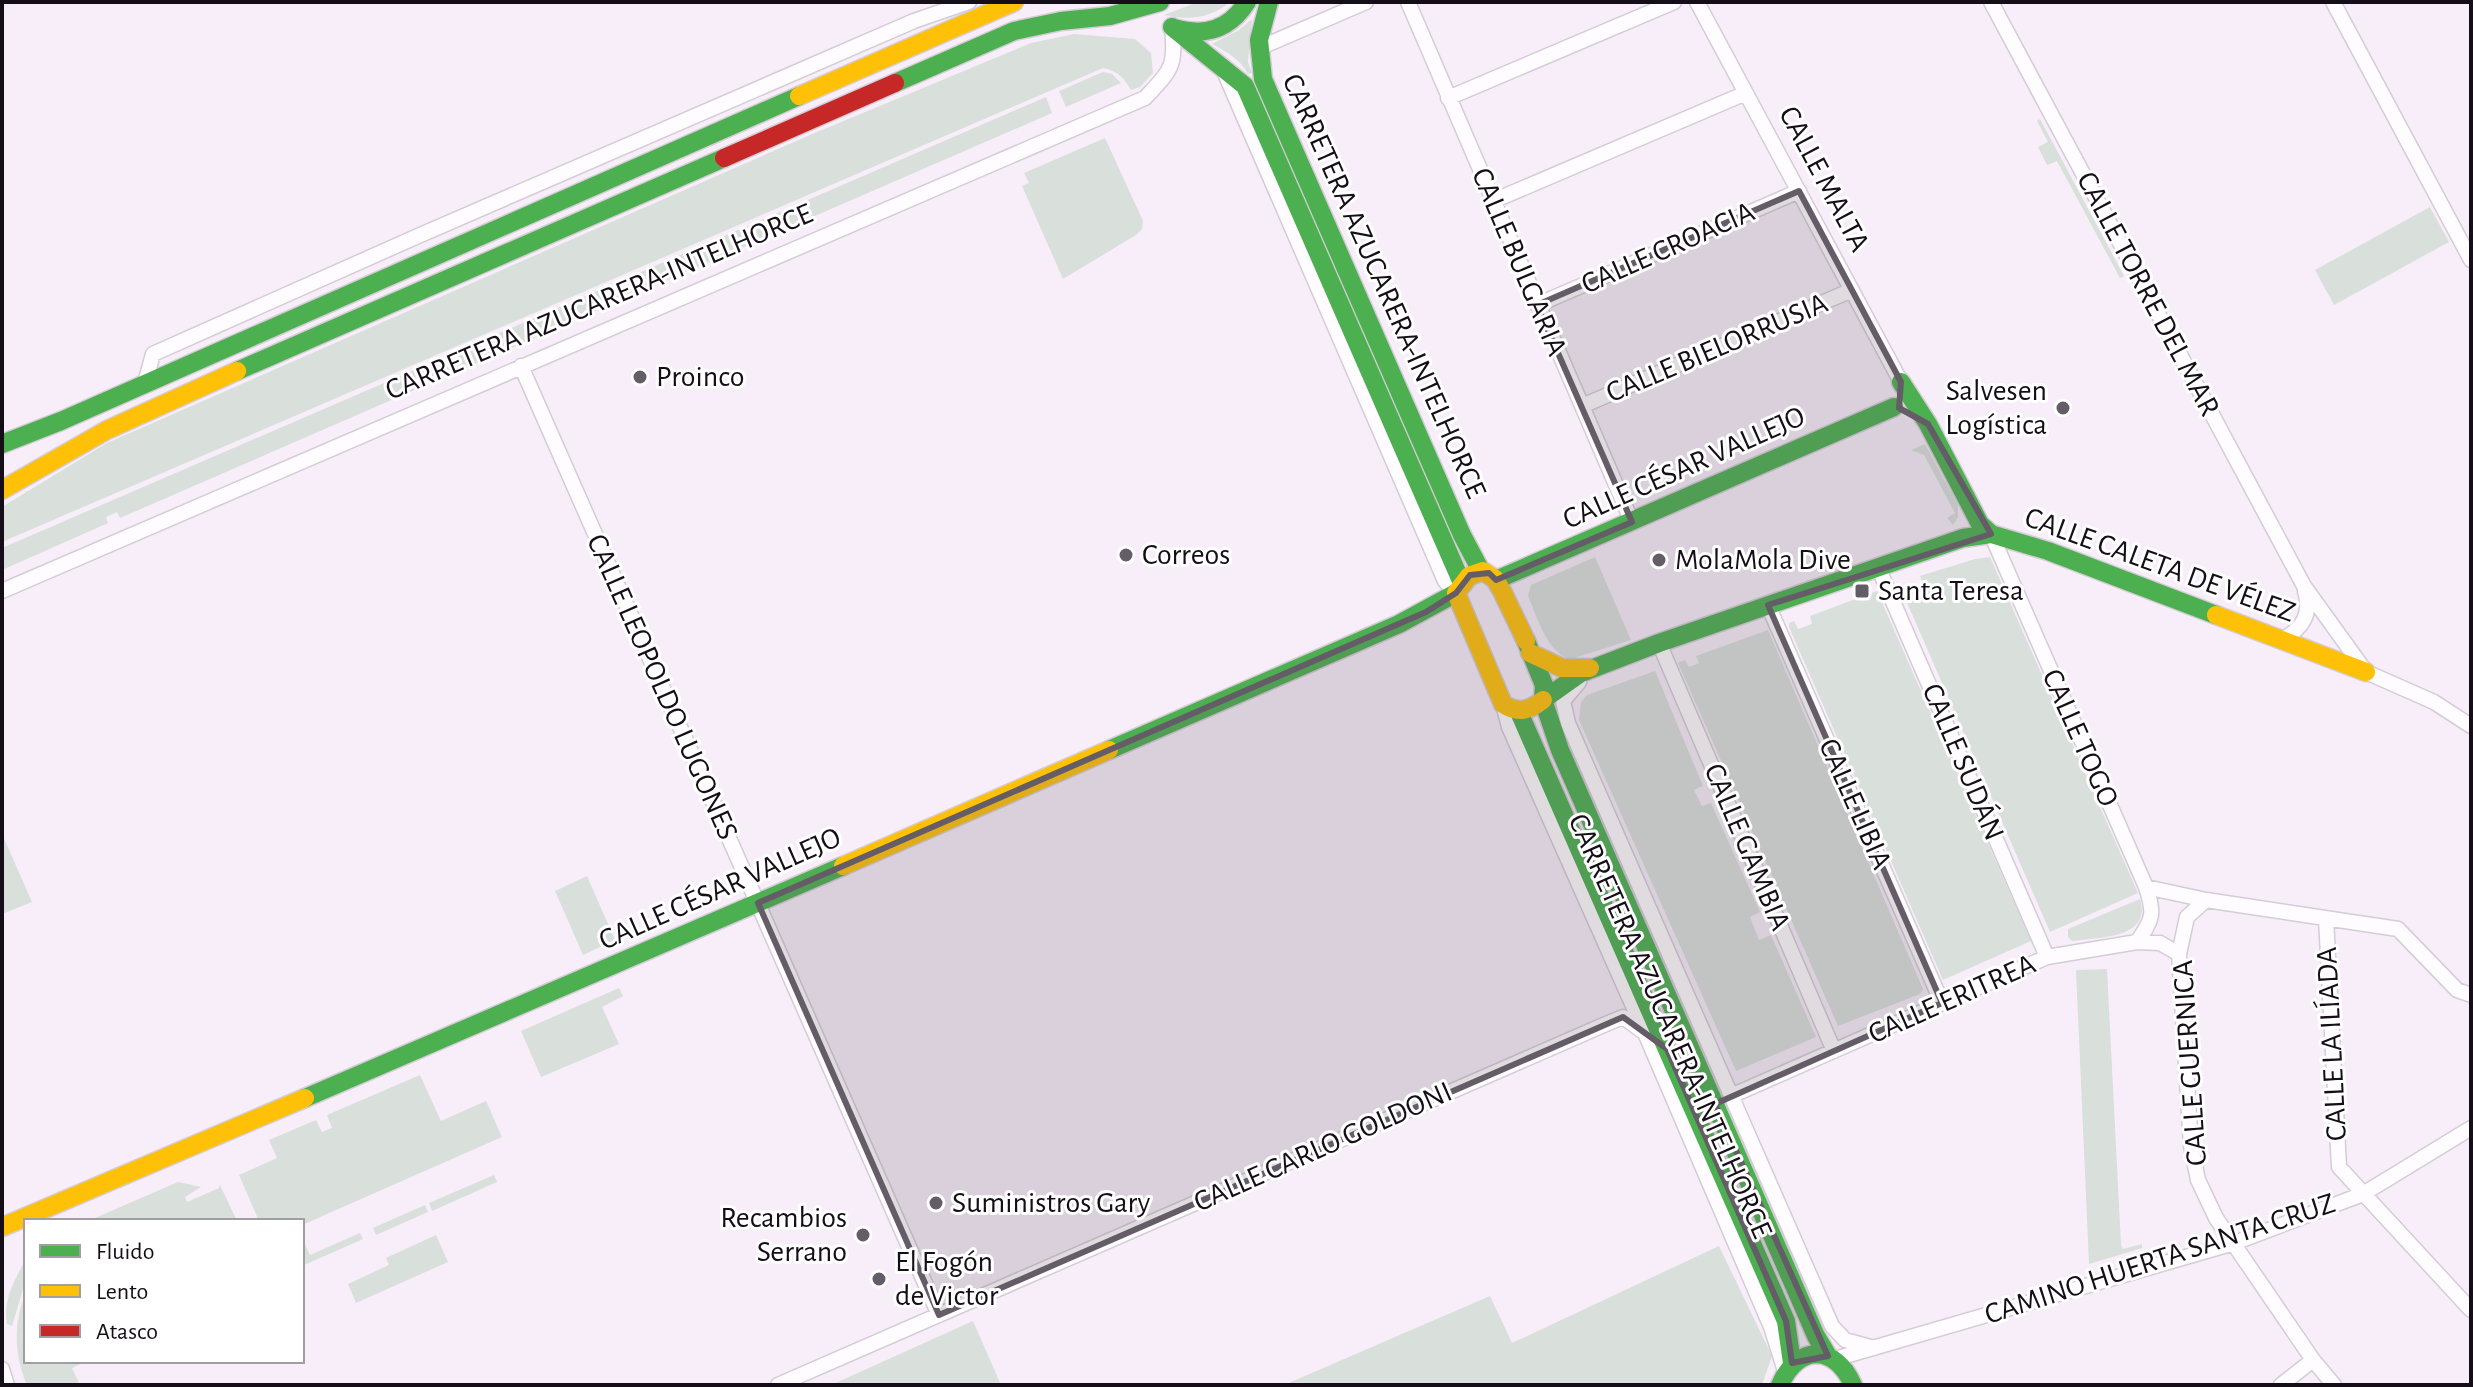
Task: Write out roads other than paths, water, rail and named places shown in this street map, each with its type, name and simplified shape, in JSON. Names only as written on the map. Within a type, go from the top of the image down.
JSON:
[{"type":"main road","points":[[2,444],[1014,2]]},
{"type":"main road","points":[[1172,27],[1188,33],[1205,34],[1222,29],[1236,19],[1247,2]]},
{"type":"main road","name":"CARRETERA AZUCARERA-INTELHORCE","points":[[2,490],[107,430],[175,398],[1014,31],[1061,21],[1110,16],[1153,3],[1160,18],[1187,43],[1222,65],[1245,86],[1511,708],[1786,1321],[1786,1373]]},
{"type":"main road","name":"CARRETERA AZUCARERA-INTELHORCE","points":[[1263,7],[1257,61],[1263,79],[1462,535],[1489,575],[1530,653],[1544,685],[1543,700],[1560,750],[1816,1336],[1832,1357]]},
{"type":"main road","points":[[1901,382],[1900,396],[1894,407],[1911,410],[1928,424]]},
{"type":"main road","name":"CALLE MALTA","points":[[1901,382],[1928,424],[1980,524],[1991,534]]},
{"type":"main road","name":"CALLE CÉSAR VALLEJO","points":[[2,1227],[1399,624],[1459,587],[1632,522],[1894,407]]},
{"type":"main road","name":"CALLE CALETA DE VÉLEZ","points":[[1511,708],[1532,710],[1566,682],[1659,643],[1963,538],[1991,534],[2048,551],[2366,672]]},
{"type":"main road","name":"CALLE CALETA DE VÉLEZ","points":[[1530,653],[1562,668],[1579,666],[1594,669]]},
{"type":"main road","points":[[2,1216],[29,1216]]},
{"type":"main road","points":[[1786,1373],[1809,1355],[1832,1357],[1849,1373],[1853,1385]]},
{"type":"street","points":[[145,383],[153,354],[899,27],[969,2]]},
{"type":"street","points":[[1259,48],[1366,2]]},
{"type":"street","name":"CALLE BULGARIA","points":[[1408,2],[1632,522]]},
{"type":"street","points":[[1448,98],[1674,2]]},
{"type":"street","name":"CALLE MALTA","points":[[1697,2],[1901,382]]},
{"type":"street","name":"CALLE TORRE DEL MAR","points":[[1991,2],[2304,586],[2366,672]]},
{"type":"street","points":[[2333,2],[2471,260]]},
{"type":"street","name":"CARRETERA AZUCARERA-INTELHORCE","points":[[2,591],[1145,98],[1163,78],[1175,57],[1172,27]]},
{"type":"street","points":[[1493,201],[1746,93]]},
{"type":"street","name":"CALLE CROACIA","points":[[1537,305],[1799,191]]},
{"type":"street","name":"CALLE BIELORRUSIA","points":[[1582,406],[1852,290]]},
{"type":"street","name":"CALLE LEOPOLDO LUGONES","points":[[521,366],[939,1315]]},
{"type":"street","name":"CALLE TOGO","points":[[1991,534],[2146,887],[2152,907],[2151,922],[2137,942]]},
{"type":"street","name":"CALLE SUDÁN","points":[[1878,567],[2047,957]]},
{"type":"street","points":[[2282,640],[2294,634],[2307,617],[2309,604],[2304,586]]},
{"type":"street","name":"CALLE LIBIA","points":[[1768,605],[1942,1003]]},
{"type":"street","name":"CALLE GAMBIA","points":[[1659,643],[1834,1051]]},
{"type":"street","name":"CARRETERA AZUCARERA-INTELHORCE","points":[[1594,669],[1574,686],[1563,701],[1568,723],[1832,1326],[1845,1340],[1874,1348]]},
{"type":"street","name":"CALLE CALETA DE VÉLEZ","points":[[2366,672],[2434,702],[2471,726]]},
{"type":"street","name":"CARRETERA AZUCARERA-INTELHORCE","points":[[1511,708],[1509,727],[1645,1033],[1771,1327],[1786,1373]]},
{"type":"street","name":"CARRETERA AZUCARERA-INTELHORCE","points":[[1553,729],[1588,769]]},
{"type":"street","points":[[2146,887],[2206,900],[2398,929],[2457,990],[2471,995]]},
{"type":"street","name":"CALLE GUERNICA","points":[[2206,900],[2187,917],[2179,954],[2191,1146],[2198,1180],[2216,1218],[2313,1360],[2334,1385]]},
{"type":"street","name":"CALLE LA ILÍADA","points":[[2326,918],[2339,1167],[2471,1310]]},
{"type":"street","name":"CALLE ERITREA","points":[[1731,1096],[2047,957],[2137,942],[2160,943],[2179,954]]},
{"type":"street","name":"CALLE CARLO GOLDONI","points":[[778,1385],[1623,1017],[1645,1033]]},
{"type":"street","name":"CAMINO HUERTA SANTA CRUZ","points":[[1832,1357],[1874,1348],[2234,1243],[2363,1194],[2471,1128]]},
{"type":"street","name":"CARRETERA AZUCARERA-INTELHORCE","points":[[1823,1306],[1822,1318],[1832,1357]]},
{"type":"street","points":[[2281,1385],[2313,1360]]},
{"type":"street","points":[[2,1369],[7,1385]]},
{"type":"place","name":"Proinco","points":[[640,377]]},
{"type":"place","name":"Salvesen Logística","points":[[2063,408]]},
{"type":"place","name":"Correos","points":[[1126,555]]},
{"type":"place","name":"MolaMola Dive","points":[[1659,560]]},
{"type":"place","name":"Santa Teresa","points":[[1862,591]]},
{"type":"place","name":"Suministros Gary","points":[[936,1203]]},
{"type":"place","name":"Recambios Serrano","points":[[863,1235]]},
{"type":"place","name":"El Fogón de Victor","points":[[879,1279]]}]
